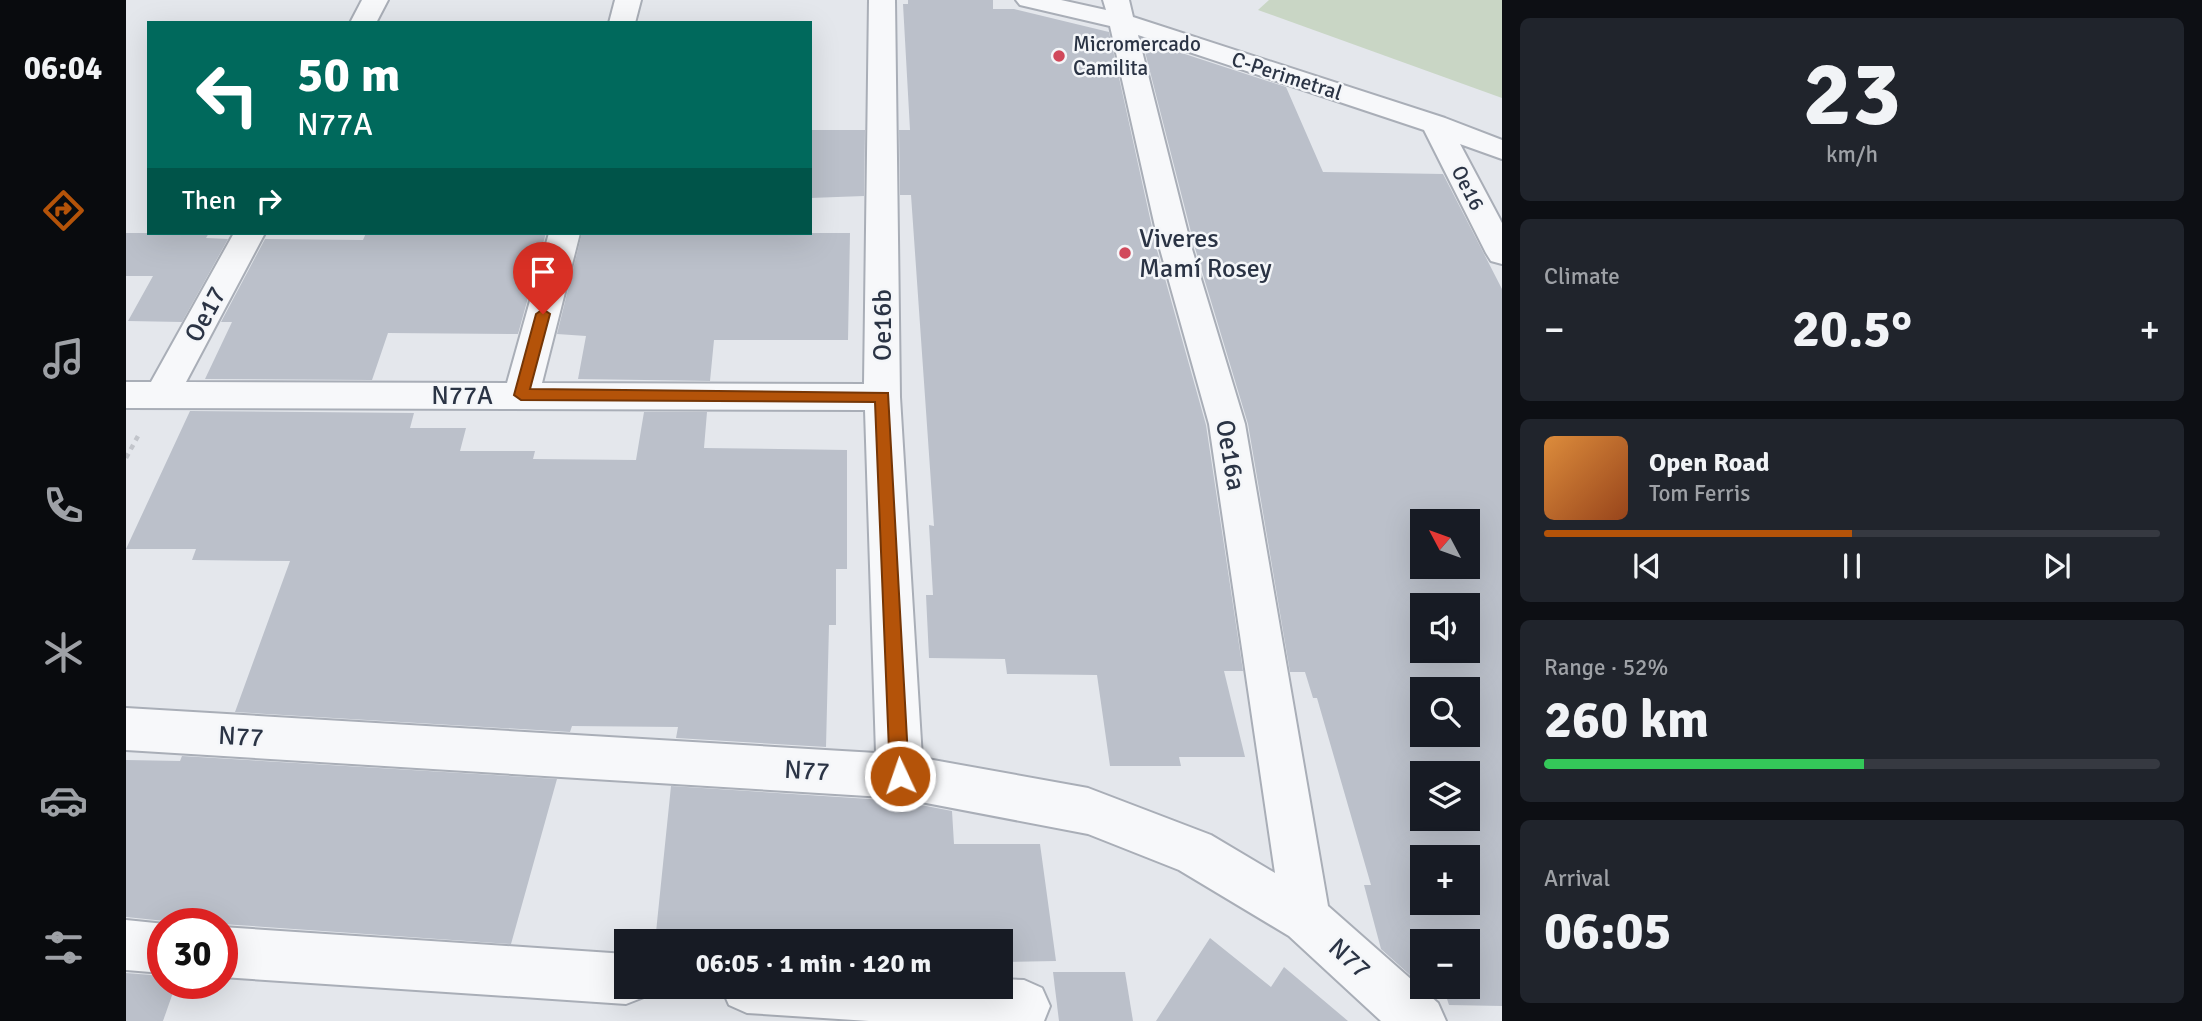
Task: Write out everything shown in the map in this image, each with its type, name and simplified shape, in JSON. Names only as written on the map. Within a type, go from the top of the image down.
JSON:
[{"type":"street","points":[[364,21],[376,0]]},
{"type":"street","points":[[623,21],[628,0]]},
{"type":"street","name":"Oe16b","points":[[882,0],[882,397],[900,776]]},
{"type":"street","name":"C-Perimetral","points":[[1030,0],[1117,11],[1502,150]]},
{"type":"street","name":"Oe16a","points":[[1117,11],[1176,248],[1227,424],[1307,919]]},
{"type":"street","name":"Oe16","points":[[1435,124],[1502,253]]},
{"type":"street","name":"Oe17","points":[[161,395],[248,235]]},
{"type":"street","points":[[521,395],[564,235]]},
{"type":"street","name":"N77A","points":[[126,395],[882,397]]},
{"type":"street","name":"N77","points":[[126,729],[900,776],[1088,811],[1194,852],[1307,919],[1420,1021]]},
{"type":"street","points":[[126,945],[147,947]]},
{"type":"street","points":[[238,953],[614,978]]},
{"type":"street","points":[[922,999],[1024,1006]]},
{"type":"green space","points":[[1269,0],[1502,0],[1502,98],[1258,10]]},
{"type":"building","points":[[908,0],[993,0],[993,9],[1014,9],[1109,32],[1157,250],[1206,425],[1243,671],[1224,671],[1245,757],[1179,757],[1181,766],[1110,766],[1097,675],[1007,674],[1005,659],[929,658],[926,595],[933,595],[929,525],[934,526],[911,195],[900,195],[899,130],[910,130],[903,4],[908,4]]},
{"type":"building","points":[[1142,40],[1286,87],[1323,172],[1443,174],[1502,289],[1502,1006],[1449,1005],[1447,999],[1480,999],[1480,929],[1410,929],[1410,975],[1381,949],[1364,885],[1371,885],[1317,698],[1313,698],[1305,672],[1290,672],[1248,424],[1195,248]]},
{"type":"building","points":[[812,130],[865,130],[864,196],[812,198]]},
{"type":"building","points":[[126,233],[208,235],[206,238],[228,239],[182,322],[128,321],[153,276],[126,276]]},
{"type":"building","points":[[850,233],[848,340],[714,340],[710,381],[578,379],[586,336],[557,334],[582,235]]},
{"type":"building","points":[[365,235],[545,235],[518,334],[388,333],[372,380],[205,379],[232,322],[221,322],[265,239],[363,240]]},
{"type":"building","points":[[190,411],[414,413],[410,428],[466,428],[460,451],[535,451],[533,459],[636,460],[644,412],[707,412],[704,448],[847,450],[847,569],[836,569],[836,625],[829,625],[826,747],[676,738],[678,727],[572,726],[570,732],[235,712],[290,561],[192,560],[196,549],[126,549]]},
{"type":"building","points":[[182,756],[557,779],[511,944],[238,925],[238,908],[147,908],[147,919],[126,917],[126,760],[180,761]]},
{"type":"building","points":[[671,786],[900,801],[952,811],[954,844],[1040,844],[1056,961],[1013,962],[1013,929],[656,929]]},
{"type":"building","points":[[1210,938],[1271,987],[1284,967],[1348,1021],[1156,1021]]},
{"type":"building","points":[[1053,972],[1125,972],[1133,1021],[1059,1021]]},
{"type":"building","points":[[126,973],[147,975],[147,999],[171,999],[163,1021],[126,1021]]},
{"type":"place","name":"Micromercado Camilita","points":[[1059,56]]},
{"type":"place","name":"Viveres Mamí Rosey","points":[[1125,253]]},
{"type":"route","points":[[543,314],[521,395],[882,397],[900,776]]}]
